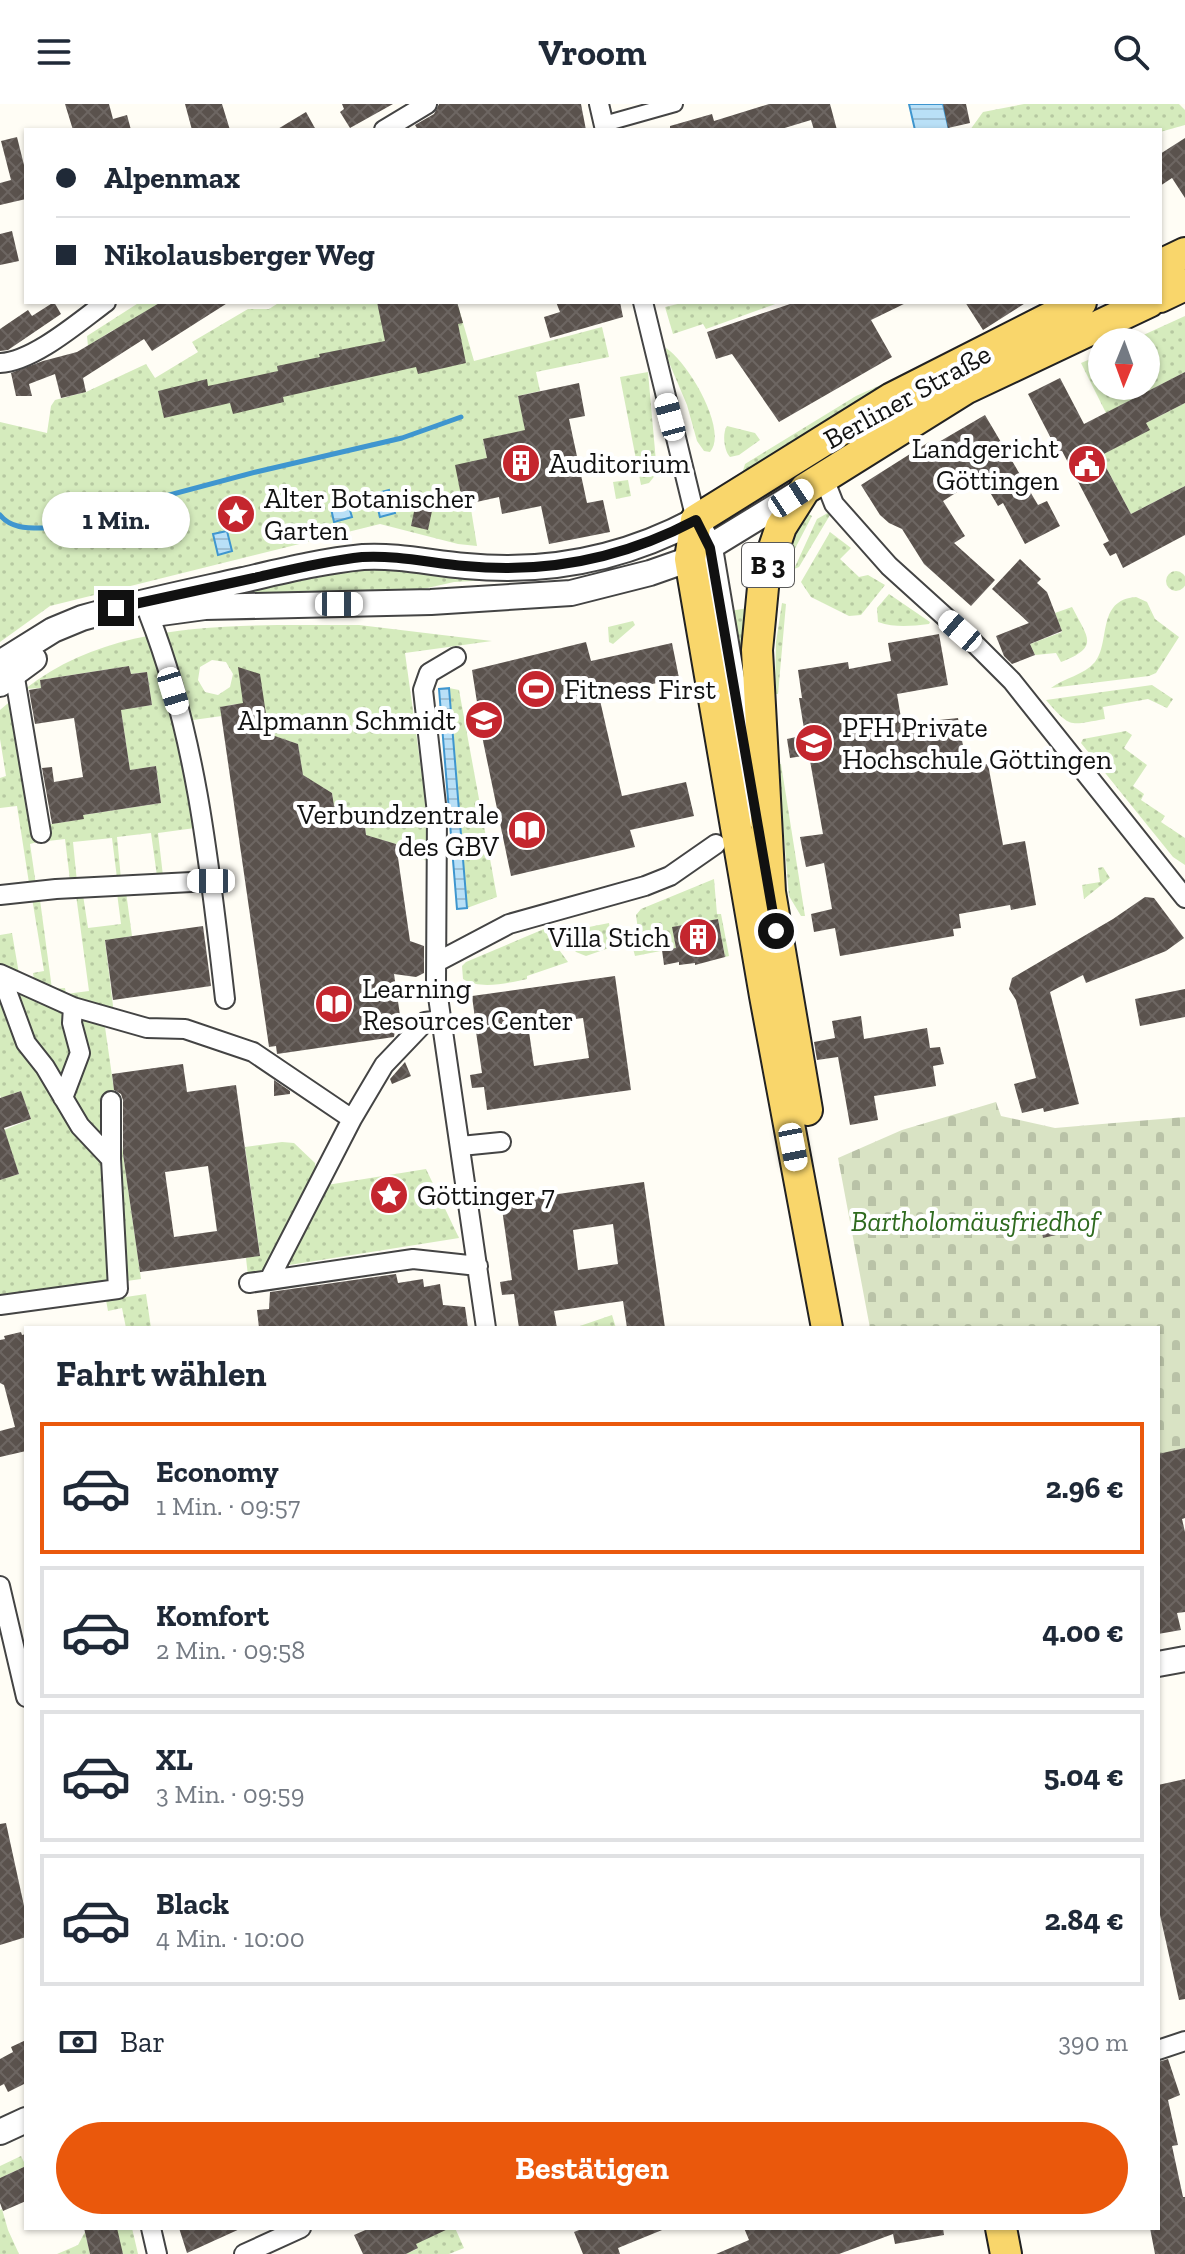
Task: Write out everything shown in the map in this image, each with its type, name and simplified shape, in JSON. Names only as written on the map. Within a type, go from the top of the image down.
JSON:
[{"type":"main road","points":[[1162,264],[1185,253]]},
{"type":"main road","points":[[1162,296],[1185,285]]},
{"type":"main road","name":"Berliner Straße","points":[[696,520],[892,398],[1077,304]]},
{"type":"main road","name":"Berliner Straße","points":[[770,892],[757,650],[761,597],[774,546],[790,509],[814,482],[965,389],[1145,304]]},
{"type":"main road","points":[[696,520],[762,982],[827,1326]]},
{"type":"main road","name":"B 3","points":[[770,892],[813,1149],[848,1326]]},
{"type":"main road","points":[[1001,2230],[1006,2254]]},
{"type":"street","points":[[387,128],[427,104]]},
{"type":"street","points":[[599,104],[604,127],[675,104]]},
{"type":"street","points":[[0,363],[18,359],[39,348],[103,304]]},
{"type":"street","points":[[41,833],[5,673],[53,630],[82,618],[289,570],[364,557],[393,557],[491,568],[549,566],[628,550],[655,541],[696,520],[643,304]]},
{"type":"street","points":[[814,482],[899,578],[973,642],[1012,681],[1185,898]]},
{"type":"street","name":"Berliner Straße","points":[[5,673],[88,631],[149,615],[205,607],[546,596],[594,588],[700,554],[814,482]]},
{"type":"street","points":[[700,554],[770,892]]},
{"type":"street","points":[[149,615],[181,718],[202,811],[225,999]]},
{"type":"street","points":[[456,657],[429,673],[423,690],[437,813],[436,983],[486,1326]]},
{"type":"street","points":[[437,962],[509,924],[645,886],[670,876],[716,844]]},
{"type":"street","points":[[0,895],[211,881]]},
{"type":"street","points":[[1,975],[73,1007],[147,1028],[185,1029],[253,1052],[352,1119]]},
{"type":"street","points":[[1,975],[26,1043],[45,1067],[80,1126],[111,1159]]},
{"type":"street","points":[[63,1098],[80,1053],[72,1023],[73,1007]]},
{"type":"street","points":[[269,1280],[352,1119],[384,1065],[425,1022],[442,1020]]},
{"type":"street","points":[[0,1305],[118,1289],[111,1101]]},
{"type":"street","points":[[461,1146],[501,1142]]},
{"type":"street","points":[[249,1283],[413,1259],[478,1266]]},
{"type":"street","points":[[0,1586],[24,1688]]},
{"type":"street","points":[[1160,1664],[1185,1659]]},
{"type":"street","points":[[1160,2049],[1185,2041]]},
{"type":"street","points":[[0,2132],[24,2121]]},
{"type":"street","points":[[151,2230],[157,2254]]},
{"type":"street","points":[[244,2254],[297,2230]]},
{"type":"green space","points":[[1024,104],[1179,104],[1185,110],[1185,125],[1162,131],[1162,128],[971,128],[983,112]]},
{"type":"green space","points":[[137,304],[158,304],[116,333],[113,330],[88,346],[87,336]]},
{"type":"green space","points":[[277,304],[458,304],[474,361],[602,327],[609,357],[536,372],[540,391],[518,396],[531,453],[507,434],[483,440],[487,458],[470,503],[477,546],[380,524],[50,606],[0,642],[0,422],[47,433],[51,406],[55,400],[86,392],[146,364],[155,378],[198,352],[192,342],[248,309],[269,309]]},
{"type":"green space","points":[[678,304],[775,304],[706,329],[703,324],[673,334],[665,307]]},
{"type":"green space","points":[[1185,316],[1185,372],[1160,385],[1160,328]]},
{"type":"green space","points":[[666,348],[694,381],[710,413],[714,442],[710,452],[704,451],[697,441],[687,405],[665,353]]},
{"type":"green space","points":[[1088,360],[1088,377],[1081,363]]},
{"type":"green space","points":[[648,372],[657,473],[649,483],[641,485],[620,377]]},
{"type":"green space","points":[[903,375],[742,474],[745,464],[856,396]]},
{"type":"green space","points":[[1100,400],[1131,400],[1106,413]]},
{"type":"green space","points":[[1185,403],[1185,486],[1131,514],[1100,456],[1149,429],[1146,423]]},
{"type":"green space","points":[[727,426],[755,433],[760,440],[739,455],[730,457],[724,442]]},
{"type":"green space","points":[[628,480],[631,496],[616,499],[613,482]]},
{"type":"green space","points":[[833,510],[799,567],[794,569],[817,519]]},
{"type":"green space","points":[[807,513],[812,516],[788,562],[780,559]]},
{"type":"green space","points":[[830,532],[851,548],[840,559],[859,577],[868,575],[885,585],[861,615],[849,616],[811,597],[801,582]]},
{"type":"green space","points":[[635,559],[565,576],[454,582],[414,591],[205,597],[355,568]]},
{"type":"green space","points":[[1176,571],[1183,574],[1186,581],[1183,588],[1176,591],[1169,588],[1166,581],[1169,574]]},
{"type":"green space","points":[[889,594],[929,624],[897,626],[878,622],[877,608]]},
{"type":"green space","points":[[1136,597],[1147,602],[1155,619],[1179,637],[1156,673],[1051,688],[1095,662],[1103,644],[1106,623],[1115,606]]},
{"type":"green space","points":[[782,603],[786,604],[778,694],[775,694],[776,642]]},
{"type":"green space","points":[[1072,607],[1086,634],[1086,646],[1061,662],[1056,653],[1035,655],[1030,644],[1062,632],[1055,613]]},
{"type":"green space","points":[[748,608],[745,661],[741,661],[730,611]]},
{"type":"green space","points":[[633,621],[635,625],[613,644],[609,642],[608,627]]},
{"type":"green space","points":[[359,625],[492,641],[405,653],[424,790],[429,861],[397,855],[396,844],[375,838],[368,848],[364,819],[343,810],[336,824],[332,793],[310,780],[306,798],[298,744],[277,737],[278,751],[236,704],[221,707],[222,716],[193,720],[208,809],[195,828],[158,833],[163,876],[157,876],[151,833],[117,837],[121,879],[117,878],[112,838],[73,842],[77,882],[70,880],[65,839],[48,841],[45,825],[83,819],[83,815],[161,803],[156,766],[130,770],[120,704],[133,708],[152,705],[147,672],[131,674],[129,666],[40,680],[41,688],[25,689],[62,665],[101,648],[143,637],[230,626]],"holes":[[[212,660],[226,662],[233,674],[230,687],[218,695],[205,692],[198,680],[200,667]]]},
{"type":"green space","points":[[1152,685],[1173,699],[1167,708],[1148,699],[1103,707],[1105,719],[1084,723],[1066,720],[1046,700]]},
{"type":"green space","points":[[449,688],[459,690],[497,897],[467,908]]},
{"type":"green space","points":[[13,699],[37,842],[30,844],[36,885],[29,883],[17,806],[0,808],[0,778],[6,776],[0,739],[0,710]]},
{"type":"green space","points":[[1126,731],[1132,735],[1124,748],[1147,765],[1133,786],[1144,794],[1141,800],[1165,816],[1161,822],[1185,838],[1185,865],[1173,857],[1081,743],[1083,739]]},
{"type":"green space","points":[[778,764],[781,764],[805,916],[801,916],[789,896]]},
{"type":"green space","points":[[1103,867],[1110,878],[1084,899],[1082,885],[1100,882],[1098,868]]},
{"type":"green space","points":[[714,879],[717,914],[721,914],[729,956],[725,957],[718,919],[673,927],[676,948],[635,956],[630,937],[638,930],[636,915],[641,909]]},
{"type":"green space","points":[[126,892],[132,936],[105,941],[114,1014],[104,1020],[141,1279],[0,1299],[0,1180],[19,1174],[4,1130],[31,1119],[21,1091],[1,1098],[0,1095],[0,935],[12,933],[19,974],[34,980],[33,973],[44,971],[32,898],[40,900],[52,989],[65,988],[66,994],[89,991],[76,895],[83,895],[88,928],[121,924],[117,893]]},
{"type":"green space","points":[[609,923],[612,943],[609,948],[586,956],[576,952],[563,937],[564,932]]},
{"type":"green space","points":[[544,929],[568,962],[527,976],[527,979],[503,984],[478,984],[463,979],[462,966],[466,962]]},
{"type":"green space","name":"Bartholomäusfriedhof","points":[[996,1102],[1001,1116],[1055,1128],[1185,1117],[1185,1448],[1160,1454],[1160,1326],[870,1326],[838,1158],[902,1130]]},
{"type":"green space","points":[[294,1143],[315,1163],[316,1179],[263,1274],[248,1276],[246,1258],[260,1255],[245,1147]]},
{"type":"green space","points":[[426,1169],[459,1238],[283,1266],[327,1185]]},
{"type":"green space","points":[[146,1294],[151,1326],[126,1326],[122,1308],[108,1311],[106,1300]]},
{"type":"green space","points":[[612,1315],[615,1326],[580,1326]]},
{"type":"green space","points":[[21,2156],[24,2162],[24,2167],[0,2178],[0,2166]]},
{"type":"green space","points":[[2,2209],[8,2230],[19,2254],[0,2254]]},
{"type":"green space","points":[[114,2230],[132,2230],[138,2254],[123,2254]]},
{"type":"green space","points":[[433,2230],[456,2230],[464,2248],[449,2254],[406,2254],[417,2249],[416,2244]]},
{"type":"green space","points":[[85,2232],[90,2254],[57,2254],[78,2245]]},
{"type":"water","points":[[909,104],[943,104],[949,128],[915,128]]},
{"type":"water","points":[[389,490],[395,513],[380,517],[374,494]]},
{"type":"water","points":[[347,500],[352,517],[334,522],[330,504]]},
{"type":"water","points":[[227,531],[232,551],[218,555],[213,534]]},
{"type":"water","points":[[449,688],[467,908],[457,909],[439,689]]},
{"type":"building","points":[[65,104],[109,104],[113,119],[127,115],[130,128],[72,128]]},
{"type":"building","points":[[185,104],[222,104],[229,128],[191,128]]},
{"type":"building","points":[[342,104],[393,104],[350,128],[340,112],[344,109]]},
{"type":"building","points":[[439,104],[581,104],[586,128],[417,128],[415,125],[434,114]]},
{"type":"building","points":[[769,104],[830,104],[836,128],[813,128],[811,120],[785,128],[670,128],[712,114],[714,121]]},
{"type":"building","points":[[943,104],[966,104],[970,123],[948,128]]},
{"type":"building","points":[[306,112],[315,128],[279,128]]},
{"type":"building","points":[[17,137],[24,165],[24,199],[0,205],[0,183],[11,180],[1,141]]},
{"type":"building","points":[[1185,138],[1185,198],[1172,178],[1162,185],[1162,153]]},
{"type":"building","points":[[12,231],[19,261],[0,265],[0,234]]},
{"type":"building","points":[[51,304],[55,304],[61,314],[8,350],[0,351],[0,329],[28,310],[32,316]]},
{"type":"building","points":[[158,304],[226,304],[152,351],[144,339],[83,378],[86,392],[61,398],[55,374],[29,384],[32,396],[16,396],[11,373],[77,352]]},
{"type":"building","points":[[377,304],[458,304],[463,323],[458,324],[466,363],[418,374],[416,367],[283,397],[284,402],[233,414],[230,403],[164,418],[158,391],[207,379],[208,386],[278,371],[277,366],[320,357],[319,354],[385,341]]},
{"type":"building","points":[[557,304],[620,304],[623,317],[550,338],[544,317],[560,312]]},
{"type":"building","points":[[790,304],[904,304],[871,320],[892,357],[779,422],[732,354],[716,359],[707,332]]},
{"type":"building","points":[[966,304],[1024,304],[983,330]]},
{"type":"building","name":"Landgericht Göttingen","points":[[1185,372],[1185,403],[1146,423],[1150,430],[1100,456],[1131,514],[1185,486],[1185,535],[1123,568],[1116,553],[1110,556],[1103,544],[1109,541],[1028,394],[1060,378],[1084,424],[1131,400],[1160,400],[1160,385]]},
{"type":"building","name":"Auditorium","points":[[579,383],[585,416],[569,419],[587,503],[603,500],[610,532],[549,544],[541,506],[502,514],[499,497],[463,505],[455,465],[487,458],[483,439],[525,430],[518,396]]},
{"type":"building","points":[[985,415],[1038,505],[1047,501],[1060,526],[1025,544],[1003,503],[998,506],[981,477],[943,501],[965,536],[954,543],[995,580],[971,606],[924,564],[902,529],[880,515],[861,485],[929,442],[932,446]]},
{"type":"building","points":[[415,507],[432,511],[428,530],[411,526]]},
{"type":"building","points":[[1020,559],[1041,579],[1037,583],[1047,592],[1062,631],[1030,644],[1035,655],[1012,664],[1004,656],[996,636],[1029,623],[992,589]]},
{"type":"building","points":[[939,634],[948,685],[897,694],[902,724],[958,718],[967,768],[988,764],[1003,845],[1025,841],[1036,905],[1011,910],[1010,905],[959,914],[961,928],[953,929],[954,936],[840,956],[835,928],[814,932],[811,914],[832,909],[824,863],[806,867],[800,837],[823,834],[809,755],[790,758],[787,739],[805,735],[798,670],[848,662],[849,669],[891,661],[888,643]]},
{"type":"building","points":[[586,642],[591,661],[672,643],[679,678],[599,696],[622,796],[686,782],[694,816],[630,830],[635,847],[511,876],[472,670]]},
{"type":"building","points":[[129,666],[131,674],[147,672],[152,705],[121,710],[130,770],[156,766],[161,803],[83,815],[84,819],[52,824],[42,768],[52,767],[54,782],[83,777],[74,718],[35,724],[29,690],[41,688],[40,680]]},
{"type":"building","points":[[238,667],[260,674],[269,734],[298,744],[303,775],[332,793],[334,806],[364,819],[366,835],[396,844],[410,941],[424,946],[424,973],[416,977],[394,974],[402,1029],[395,1030],[394,1037],[277,1054],[276,1046],[269,1047],[220,707],[243,703]]},
{"type":"building","points":[[1145,897],[1154,898],[1184,938],[1166,951],[1086,983],[1083,975],[1050,992],[1079,1104],[1044,1112],[1043,1108],[1022,1113],[1014,1084],[1036,1078],[1016,1000],[1009,989],[1012,978]]},
{"type":"building","name":"Villa Stich","points":[[718,919],[725,957],[695,965],[679,965],[679,962],[664,965],[662,950],[676,948],[672,927]]},
{"type":"building","points":[[203,926],[211,986],[113,1000],[105,940]]},
{"type":"building","points":[[615,976],[631,1090],[487,1110],[484,1087],[472,1088],[470,1075],[482,1073],[476,1032],[489,1025],[476,1026],[472,996]],"holes":[[[583,1018],[589,1058],[534,1066],[528,1025]]]},
{"type":"building","points":[[1185,989],[1185,1017],[1140,1026],[1135,999]]},
{"type":"building","points":[[861,1016],[864,1039],[927,1028],[930,1048],[940,1047],[944,1064],[933,1066],[936,1086],[874,1096],[878,1120],[850,1125],[838,1057],[817,1060],[814,1042],[835,1038],[832,1021]]},
{"type":"building","points":[[405,1062],[411,1076],[392,1084],[390,1079]]},
{"type":"building","points":[[183,1064],[187,1092],[236,1085],[260,1256],[140,1272],[123,1154],[123,1100],[121,1094],[114,1090],[112,1074]],"holes":[[[208,1166],[217,1231],[174,1237],[165,1172]]]},
{"type":"building","points":[[274,1080],[290,1091],[290,1094],[274,1096]]},
{"type":"building","points":[[21,1091],[31,1119],[4,1128],[19,1174],[0,1180],[0,1098]]},
{"type":"building","points":[[644,1182],[665,1326],[627,1326],[623,1301],[554,1311],[557,1326],[519,1326],[514,1294],[502,1295],[500,1282],[512,1280],[501,1202]],"holes":[[[613,1224],[618,1264],[578,1270],[573,1230]]]},
{"type":"building","points":[[1052,1219],[1056,1235],[1043,1238],[1040,1222]]},
{"type":"building","points":[[396,1274],[398,1283],[423,1279],[424,1287],[440,1284],[443,1305],[465,1307],[468,1326],[259,1326],[257,1310],[269,1309],[270,1292]]},
{"type":"building","points":[[21,1332],[24,1334],[24,1451],[0,1457],[0,1431],[15,1427],[4,1385],[0,1383],[0,1340],[5,1339],[4,1336]]},
{"type":"building","points":[[1185,1448],[1185,1518],[1182,1519],[1185,1532],[1185,1612],[1177,1613],[1181,1630],[1160,1634],[1160,1454]]},
{"type":"building","points":[[1185,1779],[1185,1999],[1179,2000],[1160,1915],[1160,1785]]},
{"type":"building","points":[[6,1823],[24,1906],[24,1938],[0,1945],[0,1824]]},
{"type":"building","points":[[24,2041],[24,2084],[8,2092],[4,2084],[0,2086],[0,2059],[13,2052],[11,2047]]},
{"type":"building","points":[[1168,2059],[1180,2095],[1168,2100],[1178,2145],[1172,2146],[1185,2197],[1185,2254],[1155,2254],[1150,2230],[1160,2230],[1160,2061]]},
{"type":"building","points":[[24,2167],[24,2202],[3,2211],[0,2178]]},
{"type":"building","points":[[84,2230],[117,2230],[123,2254],[90,2254]]},
{"type":"building","points":[[180,2230],[238,2230],[187,2253]]},
{"type":"building","points":[[365,2230],[446,2230],[416,2244],[418,2248],[406,2254],[363,2254],[354,2235]]},
{"type":"building","points":[[662,2230],[618,2248],[620,2254],[583,2254],[574,2232]]},
{"type":"building","points":[[745,2230],[943,2230],[944,2235],[895,2244],[893,2234],[839,2254],[716,2254],[749,2240]]},
{"type":"waterway","points":[[0,515],[15,525],[45,528],[256,472],[402,438],[461,417]]},
{"type":"place","name":"Auditorium","points":[[521,463]]},
{"type":"place","name":"Landgericht Göttingen","points":[[1087,464]]},
{"type":"place","name":"Alter Botanischer Garten","points":[[236,514]]},
{"type":"place","name":"Fitness First","points":[[536,689]]},
{"type":"place","name":"Alpmann Schmidt","points":[[484,720]]},
{"type":"place","name":"PFH Private Hochschule Göttingen","points":[[814,743]]},
{"type":"place","name":"Verbundzentrale des GBV","points":[[527,830]]},
{"type":"place","name":"Villa Stich","points":[[698,937]]},
{"type":"place","name":"Learning Resources Center","points":[[334,1004]]},
{"type":"place","name":"Göttinger 7","points":[[389,1195]]},
{"type":"route","points":[[116,608],[337,560],[364,557],[393,557],[491,568],[549,566],[591,560],[655,541],[696,520],[710,548],[776,931]]}]
